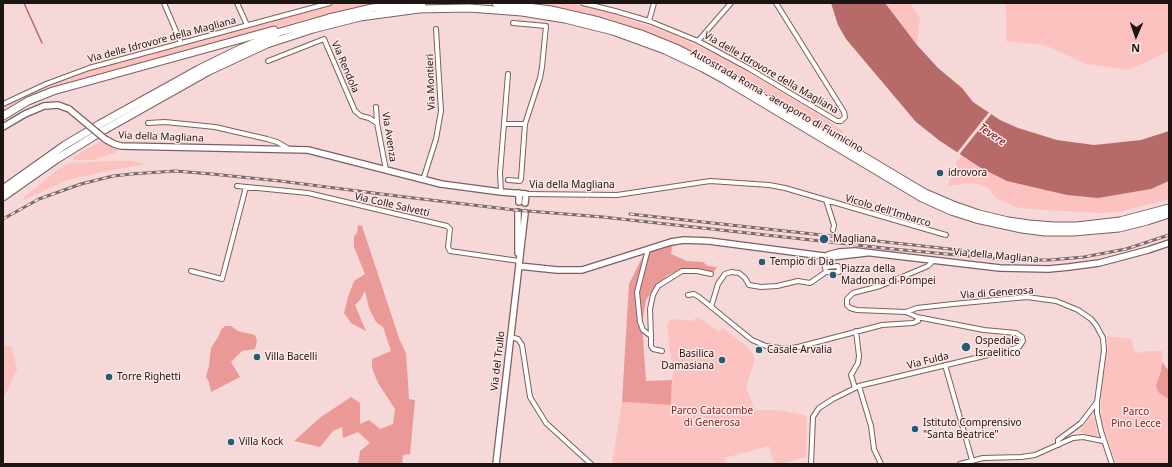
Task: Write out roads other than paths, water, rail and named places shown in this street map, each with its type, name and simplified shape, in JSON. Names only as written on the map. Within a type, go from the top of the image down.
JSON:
[{"type":"highway","points":[[3,116],[28,101],[52,91],[259,34],[372,8],[422,3]]},
{"type":"highway","name":"Autostrada Roma - aeroporto di Fiumicino","points":[[496,3],[551,10],[599,21],[636,32],[674,47],[719,70],[952,208]]},
{"type":"highway","name":"Autostrada Roma - aeroporto di Fiumicino","points":[[3,198],[50,163],[104,130],[209,71],[267,44],[312,28],[367,16],[425,9],[469,8],[522,12],[565,19],[613,31],[660,48],[703,68],[909,191],[952,208],[1022,223],[1097,228],[1133,225],[1169,214]]},
{"type":"highway","points":[[3,189],[54,153],[100,124],[199,68],[259,40],[317,20]]},
{"type":"highway","name":"Autostrada Roma - aeroporto di Fiumicino","points":[[1097,228],[1169,208]]},
{"type":"main road","name":"Via della Magliana","points":[[3,127],[25,114],[44,106],[58,105],[69,109],[112,144],[121,146],[312,150],[423,180],[451,186],[526,194]]},
{"type":"main road","points":[[519,193],[519,202]]},
{"type":"main road","points":[[525,203],[526,194]]},
{"type":"main road","name":"Via del Trullo","points":[[518,212],[517,244],[519,263]]},
{"type":"main road","name":"Via del Trullo","points":[[496,464],[525,213]]},
{"type":"main road","points":[[519,263],[549,269],[582,270],[678,240],[699,240],[824,256]]},
{"type":"main road","name":"Via della Magliana","points":[[824,256],[846,251],[1013,268],[1064,268],[1094,264],[1169,243]]},
{"type":"street","points":[[164,3],[181,42]]},
{"type":"street","points":[[238,3],[247,25]]},
{"type":"street","name":"Via delle Idrovore della Magliana","points":[[3,104],[31,90],[77,72],[181,42],[330,3]]},
{"type":"street","name":"Via delle Idrovore della Magliana","points":[[583,3],[649,21],[698,41],[748,68],[837,121],[841,121],[845,117],[844,112],[776,3]]},
{"type":"street","points":[[649,21],[654,3]]},
{"type":"street","points":[[698,41],[731,3]]},
{"type":"street","points":[[508,180],[521,179],[525,124],[542,73],[546,26],[514,23]]},
{"type":"street","name":"Via Montieri","points":[[423,180],[436,139],[441,111],[436,29]]},
{"type":"street","name":"Via Rendola","points":[[268,61],[324,38],[355,111],[361,116],[378,123]]},
{"type":"street","points":[[501,192],[500,173],[508,74]]},
{"type":"street","name":"Via Avenza","points":[[376,107],[386,170]]},
{"type":"street","name":"Via della Magliana","points":[[148,123],[165,122],[215,127],[267,139],[277,142],[289,149]]},
{"type":"street","points":[[504,124],[525,124]]},
{"type":"street","name":"Via della Magliana","points":[[526,194],[617,195],[686,184],[718,182],[777,186],[826,200]]},
{"type":"street","name":"Via Colle Salvetti","points":[[237,186],[308,193],[447,226],[450,229],[448,247],[450,251],[519,263]]},
{"type":"street","points":[[191,271],[222,279],[246,187]]},
{"type":"street","points":[[826,200],[834,225],[833,230]]},
{"type":"street","name":"Vicolo dell'Imbarco","points":[[826,200],[946,235]]},
{"type":"street","points":[[648,250],[637,292],[640,322],[643,330],[651,336]]},
{"type":"street","points":[[824,256],[826,272]]},
{"type":"street","name":"Via di Generosa","points":[[934,260],[928,266],[886,283],[853,293],[847,300],[849,307],[856,310],[906,312],[915,309],[953,304],[1021,297],[1056,301],[1078,310],[1094,322],[1099,328],[1102,336],[1104,353],[1097,402],[1098,421],[1112,464]]},
{"type":"street","points":[[711,307],[718,284],[725,274],[731,272],[739,273],[752,287],[777,286],[798,282],[810,282],[826,272],[839,272],[838,266],[826,267]]},
{"type":"street","points":[[662,351],[651,346],[650,309],[653,295],[658,286],[682,272],[697,271],[711,274]]},
{"type":"street","points":[[688,295],[692,294],[696,296],[750,339],[770,347],[790,349],[882,325],[913,323],[918,321],[917,317],[912,313],[915,309]]},
{"type":"street","name":"Via Fulda","points":[[811,464],[814,414],[822,406],[857,387],[1019,347],[1022,344],[1023,338],[1020,334],[1014,332],[984,330],[917,317],[906,312]]},
{"type":"street","points":[[856,332],[859,356],[858,363],[852,375],[871,426],[874,449],[881,464]]},
{"type":"street","points":[[510,337],[517,338],[522,345],[530,397],[546,423],[591,464]]},
{"type":"street","points":[[945,365],[972,460]]},
{"type":"street","points":[[1058,445],[1058,440],[1076,428],[1097,402]]},
{"type":"street","points":[[960,464],[988,457],[1031,456],[1044,452],[1070,438],[1075,437],[1104,441]]},
{"type":"water","name":"Tevere","points":[[831,3],[885,3],[917,45],[938,68],[962,88],[973,102],[1000,120],[1018,128],[1057,140],[1094,145],[1141,140],[1169,131],[1169,181],[1151,189],[1098,198],[1067,195],[1007,181],[981,168],[940,141],[916,122],[846,39],[838,25]]},
{"type":"waterway","points":[[24,3],[42,43]]},
{"type":"railway","points":[[3,219],[39,199],[81,184],[113,176],[175,171],[280,181],[515,210],[603,217],[893,249],[1011,260],[1050,260],[1084,257],[1126,249],[1169,235]]},
{"type":"railway","points":[[630,214],[968,251]]},
{"type":"place","name":"idrovora","points":[[940,173]]},
{"type":"place","name":"Magliana","points":[[824,239]]},
{"type":"place","name":"Tempio di Dia","points":[[762,262]]},
{"type":"place","name":"Piazza della Madonna di Pompei","points":[[833,275]]},
{"type":"place","name":"Ospedale Israelitico","points":[[966,347]]},
{"type":"place","name":"Casale Arvalia","points":[[759,350]]},
{"type":"place","name":"Villa Bacelli","points":[[257,357]]},
{"type":"place","name":"Basilica Damasiana","points":[[722,360]]},
{"type":"place","name":"Torre Righetti","points":[[109,377]]},
{"type":"place","name":"Istituto Comprensivo \"Santa Beatrice\"","points":[[915,429]]},
{"type":"place","name":"Villa Kock","points":[[231,442]]},
{"type":"park label","name":"Parco Catacombe di Generosa","points":[[712,416]]},
{"type":"park label","name":"Parco Pino Lecce","points":[[1136,418]]}]
